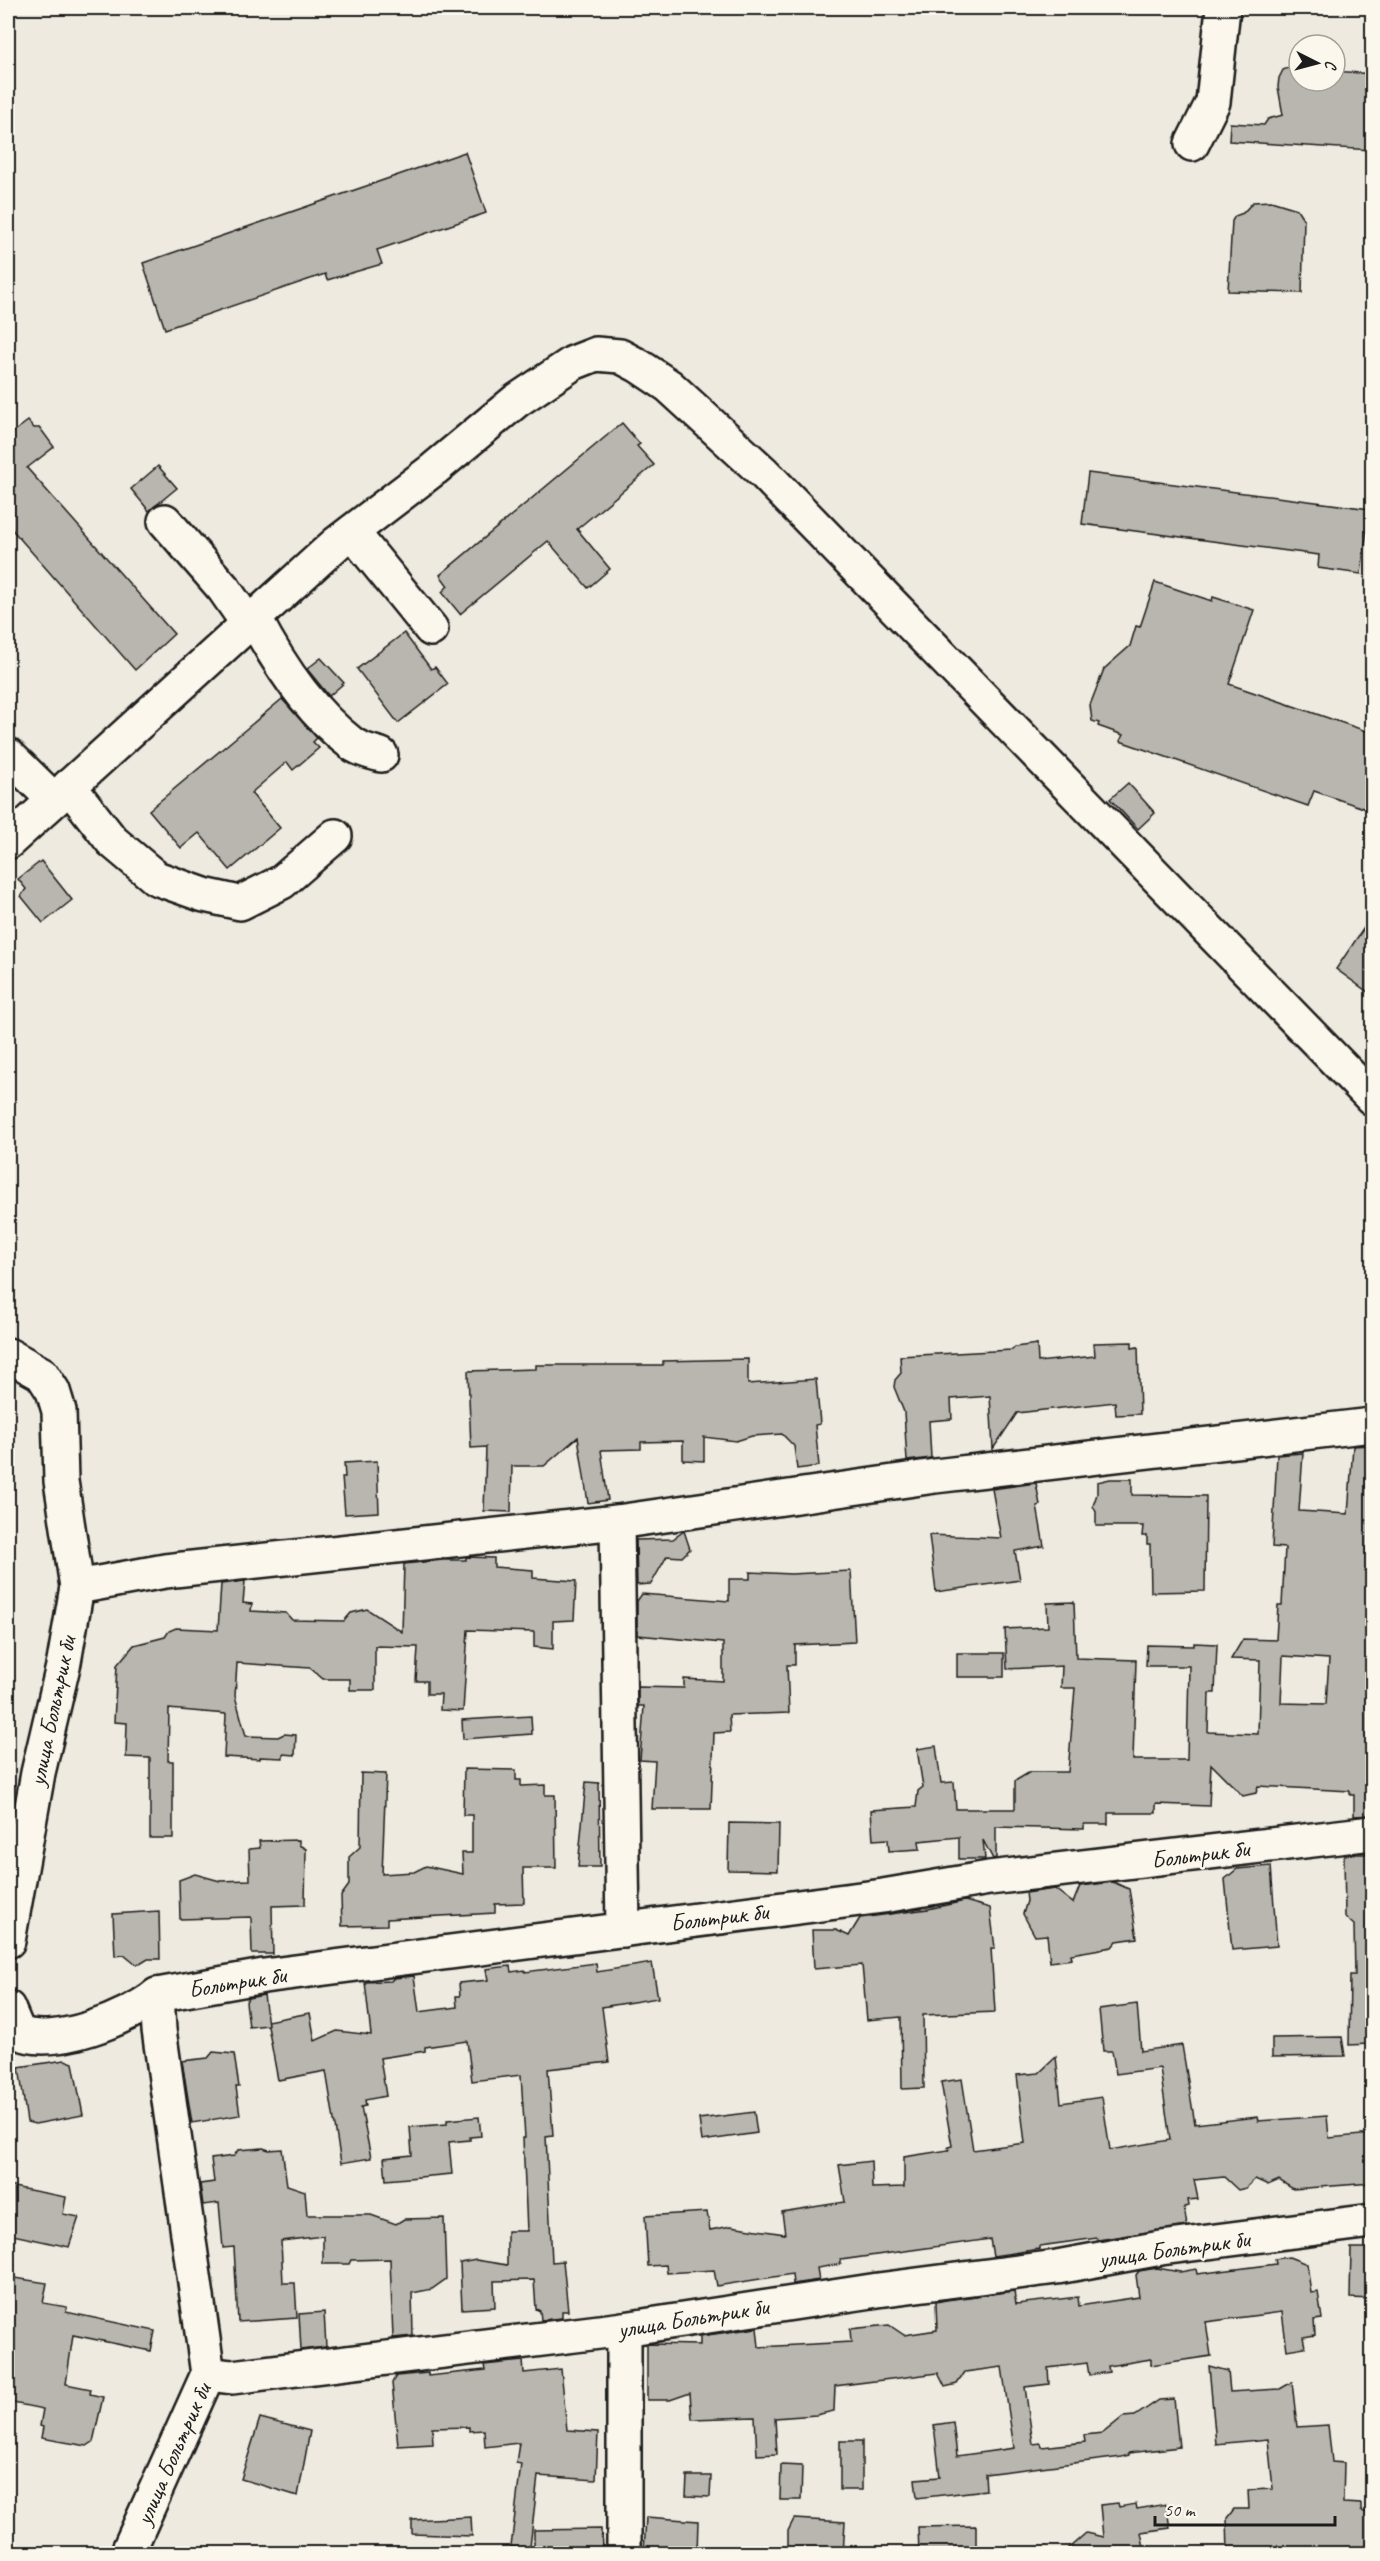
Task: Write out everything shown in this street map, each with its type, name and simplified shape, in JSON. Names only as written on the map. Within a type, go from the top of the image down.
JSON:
[{"type":"street","points":[[1192,144],[1213,102],[1223,8]]},
{"type":"street","points":[[8,842],[352,532],[434,470],[516,401],[573,363],[596,354],[620,356],[669,386],[764,473],[1372,1098]]},
{"type":"street","points":[[165,521],[252,622],[304,698],[352,745],[381,755]]},
{"type":"street","points":[[352,532],[431,629]]},
{"type":"street","points":[[8,755],[62,793],[112,841],[156,878],[204,895],[240,903],[282,882],[335,837]]},
{"type":"street","name":"улица Больтрик би","points":[[8,1355],[42,1374],[53,1391],[59,1411],[61,1481],[77,1587],[64,1662],[38,1773],[8,1941]]},
{"type":"street","points":[[77,1587],[165,1571],[617,1522],[935,1476],[1372,1425]]},
{"type":"street","points":[[617,1522],[623,1930]]},
{"type":"street","name":"Больтрик би","points":[[11,2025],[29,2038],[74,2035],[146,2004],[157,1995],[264,1976],[883,1896],[989,1878],[1372,1833]]},
{"type":"street","points":[[157,1995],[159,2030],[208,2374]]},
{"type":"street","name":"улица Больтрик би","points":[[127,2553],[208,2374],[232,2377],[624,2329],[878,2290],[1057,2267],[1161,2248],[1372,2221]]},
{"type":"street","points":[[624,2329],[624,2553]]},
{"type":"building","points":[[1287,68],[1287,93],[1347,93],[1347,72],[1372,74],[1372,150],[1229,141],[1230,123],[1264,125],[1268,119],[1283,115],[1278,87],[1283,70]]},
{"type":"building","points":[[465,152],[486,213],[377,250],[382,264],[327,280],[325,274],[165,329],[143,263]]},
{"type":"building","points":[[1271,201],[1297,209],[1304,220],[1302,293],[1228,291],[1232,221],[1253,202]]},
{"type":"building","points":[[28,421],[34,428],[40,428],[54,447],[27,468],[174,634],[135,670],[8,525],[8,436]]},
{"type":"building","points":[[622,423],[640,444],[637,446],[654,465],[577,529],[610,569],[588,588],[548,541],[460,614],[442,592],[448,586],[440,575]]},
{"type":"building","points":[[158,466],[177,488],[149,511],[131,489]]},
{"type":"building","points":[[1088,473],[1370,509],[1361,574],[1318,568],[1319,555],[1082,524]]},
{"type":"building","points":[[1155,582],[1212,601],[1213,597],[1254,610],[1229,684],[1372,733],[1372,811],[1314,791],[1308,806],[1120,741],[1123,735],[1098,726],[1099,723],[1092,721],[1090,705],[1104,669],[1130,646],[1136,626],[1140,627]]},
{"type":"building","points":[[404,633],[431,669],[435,667],[448,684],[398,723],[357,669]]},
{"type":"building","points":[[321,658],[344,683],[329,696],[307,669]]},
{"type":"building","points":[[282,699],[317,738],[313,742],[319,748],[293,770],[287,762],[251,793],[280,828],[230,870],[199,833],[181,848],[149,810]]},
{"type":"building","points":[[1128,783],[1155,813],[1138,829],[1110,799]]},
{"type":"building","points":[[41,861],[72,900],[43,923],[21,896],[26,889],[18,879]]},
{"type":"building","points":[[1372,916],[1372,995],[1336,969]]},
{"type":"building","points":[[1132,1342],[1132,1348],[1138,1347],[1140,1414],[1116,1415],[1115,1402],[1017,1413],[993,1449],[990,1396],[951,1399],[952,1419],[929,1421],[931,1458],[907,1461],[904,1412],[894,1387],[895,1380],[901,1373],[900,1356],[1012,1350],[1015,1347],[1037,1344],[1038,1362],[1095,1356],[1094,1343]]},
{"type":"building","points":[[748,1359],[748,1384],[816,1379],[820,1424],[815,1425],[819,1466],[797,1469],[794,1446],[782,1434],[752,1436],[736,1441],[704,1437],[704,1461],[683,1460],[683,1441],[641,1442],[641,1449],[601,1450],[608,1500],[588,1503],[578,1437],[544,1466],[512,1466],[511,1512],[484,1511],[486,1447],[471,1448],[468,1371],[536,1369],[536,1365],[663,1365],[663,1361]]},
{"type":"building","points":[[1372,1445],[1372,1521],[1367,1599],[1372,1599],[1372,1815],[1354,1816],[1354,1795],[1350,1795],[1350,1791],[1258,1786],[1256,1793],[1243,1796],[1211,1764],[1209,1806],[1156,1804],[1156,1813],[1108,1813],[1108,1824],[1084,1824],[1084,1829],[996,1827],[996,1858],[993,1859],[983,1840],[985,1859],[959,1859],[959,1837],[919,1841],[920,1849],[889,1851],[888,1839],[873,1840],[871,1810],[916,1807],[918,1791],[923,1787],[917,1749],[936,1746],[941,1783],[954,1782],[956,1809],[1015,1809],[1015,1781],[1030,1772],[1068,1772],[1075,1688],[1061,1688],[1062,1666],[1007,1669],[1005,1629],[1048,1627],[1047,1603],[1074,1602],[1076,1658],[1136,1660],[1133,1760],[1187,1760],[1189,1666],[1146,1666],[1147,1645],[1217,1644],[1215,1693],[1209,1693],[1208,1732],[1258,1734],[1260,1660],[1231,1659],[1243,1639],[1276,1640],[1278,1605],[1282,1605],[1285,1548],[1272,1547],[1277,1455],[1303,1453],[1299,1511],[1348,1514],[1353,1446]],"holes":[[[1283,1656],[1329,1659],[1326,1704],[1281,1703]]]},
{"type":"building","points":[[377,1461],[379,1512],[345,1514],[342,1477],[345,1477],[344,1463]]},
{"type":"building","points":[[1110,1479],[1132,1479],[1132,1495],[1206,1496],[1205,1591],[1151,1592],[1150,1544],[1147,1544],[1147,1536],[1142,1536],[1143,1526],[1096,1526],[1096,1512],[1093,1506],[1097,1494],[1097,1482]]},
{"type":"building","points":[[1036,1483],[1040,1505],[1037,1506],[1044,1546],[1015,1551],[1020,1580],[936,1592],[929,1535],[1001,1538],[992,1489]]},
{"type":"building","points":[[684,1531],[690,1549],[682,1557],[667,1556],[651,1584],[637,1585],[636,1540],[673,1539]]},
{"type":"building","points":[[466,1557],[494,1558],[494,1567],[533,1570],[533,1578],[576,1581],[574,1620],[553,1621],[553,1649],[534,1647],[534,1632],[468,1630],[463,1711],[440,1710],[441,1694],[427,1694],[427,1681],[416,1681],[418,1647],[375,1646],[375,1690],[350,1690],[350,1679],[323,1679],[310,1668],[237,1663],[235,1696],[246,1736],[296,1735],[295,1755],[283,1754],[283,1758],[260,1757],[260,1759],[224,1757],[226,1714],[169,1709],[168,1761],[173,1761],[173,1838],[150,1838],[150,1758],[126,1757],[127,1723],[114,1722],[117,1665],[134,1645],[165,1637],[169,1631],[176,1628],[218,1630],[221,1584],[245,1581],[243,1603],[252,1604],[251,1611],[286,1613],[292,1620],[344,1621],[351,1613],[367,1609],[402,1632],[404,1564],[466,1560]]},
{"type":"building","points":[[851,1571],[855,1642],[795,1645],[795,1665],[787,1665],[789,1713],[729,1715],[730,1732],[714,1733],[711,1809],[652,1809],[655,1761],[640,1760],[644,1706],[638,1706],[638,1687],[684,1688],[684,1679],[723,1681],[723,1643],[637,1635],[637,1601],[642,1594],[729,1601],[729,1579],[750,1579],[750,1572],[791,1574]]},
{"type":"building","points":[[957,1653],[1004,1653],[1004,1677],[957,1677]]},
{"type":"building","points":[[531,1716],[532,1734],[463,1739],[462,1720]]},
{"type":"building","points":[[464,1769],[516,1770],[516,1780],[521,1780],[521,1786],[545,1785],[545,1795],[555,1795],[556,1868],[523,1868],[524,1903],[495,1904],[495,1913],[387,1919],[387,1925],[342,1926],[341,1896],[349,1885],[349,1857],[360,1847],[361,1773],[386,1774],[382,1874],[414,1872],[426,1866],[463,1874],[462,1853],[472,1853],[472,1815],[463,1815]]},
{"type":"building","points":[[586,1782],[599,1783],[600,1867],[578,1867]]},
{"type":"building","points":[[729,1823],[779,1824],[778,1871],[728,1870]]},
{"type":"building","points":[[299,1840],[299,1845],[306,1849],[305,1905],[272,1906],[273,1954],[252,1954],[251,1917],[180,1919],[179,1880],[195,1874],[220,1881],[250,1880],[249,1849],[260,1848],[259,1841]]},
{"type":"building","points":[[1372,1854],[1372,2027],[1367,2027],[1368,2044],[1349,2045],[1350,1975],[1355,1975],[1354,1925],[1345,1917],[1344,1855]]},
{"type":"building","points":[[1271,1866],[1277,1946],[1232,1950],[1225,1879],[1237,1869]]},
{"type":"building","points":[[1113,1882],[1129,1889],[1137,1938],[1117,1941],[1112,1947],[1071,1954],[1072,1959],[1050,1962],[1047,1935],[1035,1936],[1023,1914],[1027,1901],[1026,1893],[1055,1889],[1073,1903],[1080,1886]]},
{"type":"building","points":[[965,1901],[990,1908],[995,1948],[991,1948],[995,2012],[923,2015],[924,2088],[902,2089],[901,2017],[867,2020],[862,1965],[814,1969],[812,1930],[836,1930],[849,1936],[860,1918],[928,1909]]},
{"type":"building","points":[[159,1911],[160,1959],[148,1959],[135,1964],[124,1955],[115,1956],[113,1914]]},
{"type":"building","points":[[596,1963],[597,1972],[652,1963],[658,1998],[602,2007],[609,2062],[548,2069],[553,2135],[546,2136],[552,2262],[563,2261],[568,2311],[562,2311],[562,2318],[541,2320],[540,2311],[536,2309],[534,2280],[494,2281],[495,2307],[462,2309],[460,2263],[476,2260],[507,2265],[507,2231],[527,2231],[521,2075],[472,2081],[467,2041],[425,2047],[425,2051],[380,2058],[386,2096],[365,2100],[366,2106],[361,2107],[371,2158],[341,2163],[326,2071],[278,2080],[267,2021],[310,2013],[315,2041],[337,2031],[371,2035],[365,1982],[391,1981],[394,1978],[414,1976],[419,2012],[457,2007],[456,1996],[460,1996],[459,1983],[488,1980],[486,1969],[510,1966],[511,1972],[525,1970],[525,1972]]},
{"type":"building","points":[[264,1995],[268,2025],[249,2027],[246,2002],[248,1998]]},
{"type":"building","points":[[1137,2004],[1141,2051],[1182,2045],[1195,2124],[1257,2117],[1258,2121],[1327,2116],[1329,2138],[1372,2134],[1372,2183],[1293,2189],[1279,2180],[1268,2185],[1255,2179],[1246,2188],[1238,2190],[1224,2177],[1194,2180],[1198,2199],[1188,2200],[1189,2206],[1184,2207],[1187,2226],[1098,2240],[1097,2238],[1040,2246],[1040,2249],[993,2256],[990,2239],[841,2260],[841,2264],[817,2268],[819,2280],[793,2284],[792,2274],[717,2286],[714,2270],[667,2273],[666,2265],[648,2266],[645,2216],[707,2212],[710,2230],[731,2226],[785,2234],[782,2212],[845,2202],[839,2165],[871,2161],[872,2188],[904,2187],[904,2157],[949,2150],[948,2147],[952,2146],[941,2082],[962,2079],[973,2150],[1025,2143],[1017,2075],[1039,2073],[1056,2057],[1061,2103],[1102,2097],[1110,2150],[1170,2140],[1160,2068],[1116,2074],[1112,2051],[1103,2051],[1099,2009]]},
{"type":"building","points":[[1342,2037],[1345,2056],[1272,2057],[1272,2038]]},
{"type":"building","points":[[213,2052],[234,2054],[240,2115],[192,2123],[182,2061],[208,2058]]},
{"type":"building","points":[[65,2060],[73,2063],[83,2115],[35,2124],[27,2122],[19,2067]]},
{"type":"building","points":[[754,2112],[757,2133],[702,2141],[699,2119]]},
{"type":"building","points":[[479,2117],[481,2136],[470,2137],[470,2140],[449,2142],[452,2174],[386,2180],[384,2158],[412,2155],[410,2127],[447,2124],[447,2120]]},
{"type":"building","points":[[282,2149],[287,2185],[305,2191],[307,2215],[371,2215],[396,2224],[404,2219],[444,2218],[446,2279],[432,2289],[412,2293],[413,2336],[393,2338],[390,2259],[351,2260],[349,2264],[323,2264],[323,2236],[281,2241],[283,2283],[295,2283],[297,2318],[238,2322],[234,2247],[223,2248],[219,2203],[203,2205],[200,2184],[214,2182],[211,2159],[234,2156],[238,2150]]},
{"type":"building","points":[[8,2186],[66,2197],[63,2214],[79,2217],[69,2247],[8,2234]]},
{"type":"building","points":[[1351,2248],[1372,2248],[1372,2299],[1350,2298]]},
{"type":"building","points":[[1289,2257],[1307,2264],[1311,2293],[1318,2292],[1322,2319],[1314,2320],[1315,2335],[1303,2337],[1305,2347],[1287,2350],[1282,2312],[1206,2322],[1211,2356],[1151,2365],[1151,2359],[1108,2366],[1109,2372],[1089,2375],[1087,2363],[1048,2368],[1049,2384],[1025,2387],[1033,2444],[1041,2443],[1042,2447],[1085,2442],[1084,2435],[1103,2433],[1123,2417],[1135,2416],[1159,2400],[1174,2399],[1179,2447],[1129,2453],[1122,2457],[985,2474],[986,2490],[917,2498],[915,2479],[940,2477],[934,2425],[953,2422],[957,2456],[1014,2448],[1002,2367],[965,2372],[957,2384],[945,2387],[938,2373],[835,2386],[834,2411],[816,2415],[775,2418],[777,2454],[757,2455],[755,2417],[692,2419],[690,2393],[670,2400],[647,2400],[647,2344],[700,2345],[700,2336],[757,2328],[759,2347],[851,2342],[850,2329],[889,2325],[904,2335],[937,2330],[936,2302],[1014,2291],[1016,2304],[1078,2297],[1079,2306],[1139,2297],[1136,2275],[1139,2271],[1157,2268],[1180,2272],[1196,2269],[1197,2274],[1276,2264],[1275,2259]]},
{"type":"building","points":[[8,2277],[47,2283],[43,2303],[67,2307],[66,2312],[155,2331],[151,2351],[73,2335],[66,2384],[91,2389],[90,2394],[103,2397],[93,2442],[87,2446],[41,2438],[43,2427],[40,2426],[43,2409],[8,2402],[11,2387],[8,2387]]},
{"type":"building","points":[[324,2312],[326,2347],[301,2350],[299,2314]]},
{"type":"building","points":[[523,2361],[524,2373],[561,2369],[567,2430],[598,2432],[596,2480],[538,2476],[530,2547],[511,2547],[521,2464],[516,2463],[519,2443],[485,2447],[484,2430],[469,2431],[469,2427],[432,2428],[433,2444],[398,2446],[392,2383],[396,2376],[428,2373],[428,2376],[485,2370],[484,2365]]},
{"type":"building","points":[[1209,2366],[1228,2371],[1230,2392],[1280,2389],[1292,2382],[1297,2427],[1328,2425],[1332,2462],[1344,2463],[1343,2503],[1361,2504],[1361,2511],[1372,2514],[1372,2553],[1228,2553],[1227,2518],[1234,2509],[1249,2509],[1248,2490],[1273,2489],[1268,2439],[1216,2444]]},
{"type":"building","points":[[260,2418],[310,2431],[298,2496],[241,2479]]},
{"type":"building","points":[[840,2441],[862,2441],[862,2490],[840,2490]]},
{"type":"building","points":[[781,2465],[802,2466],[801,2500],[780,2500]]},
{"type":"building","points":[[687,2476],[711,2476],[710,2497],[686,2496]]},
{"type":"building","points":[[1118,2503],[1119,2507],[1136,2504],[1137,2509],[1166,2504],[1170,2528],[1141,2532],[1145,2553],[1063,2553],[1086,2533],[1103,2537],[1100,2505]]},
{"type":"building","points":[[471,2517],[472,2536],[412,2534],[412,2520]]},
{"type":"building","points":[[646,2517],[698,2521],[697,2553],[644,2553]]},
{"type":"building","points":[[794,2519],[845,2522],[843,2553],[788,2553],[788,2531]]},
{"type":"building","points":[[976,2526],[976,2553],[919,2553],[918,2527]]},
{"type":"building","points":[[601,2529],[602,2548],[534,2552],[534,2530]]}]
